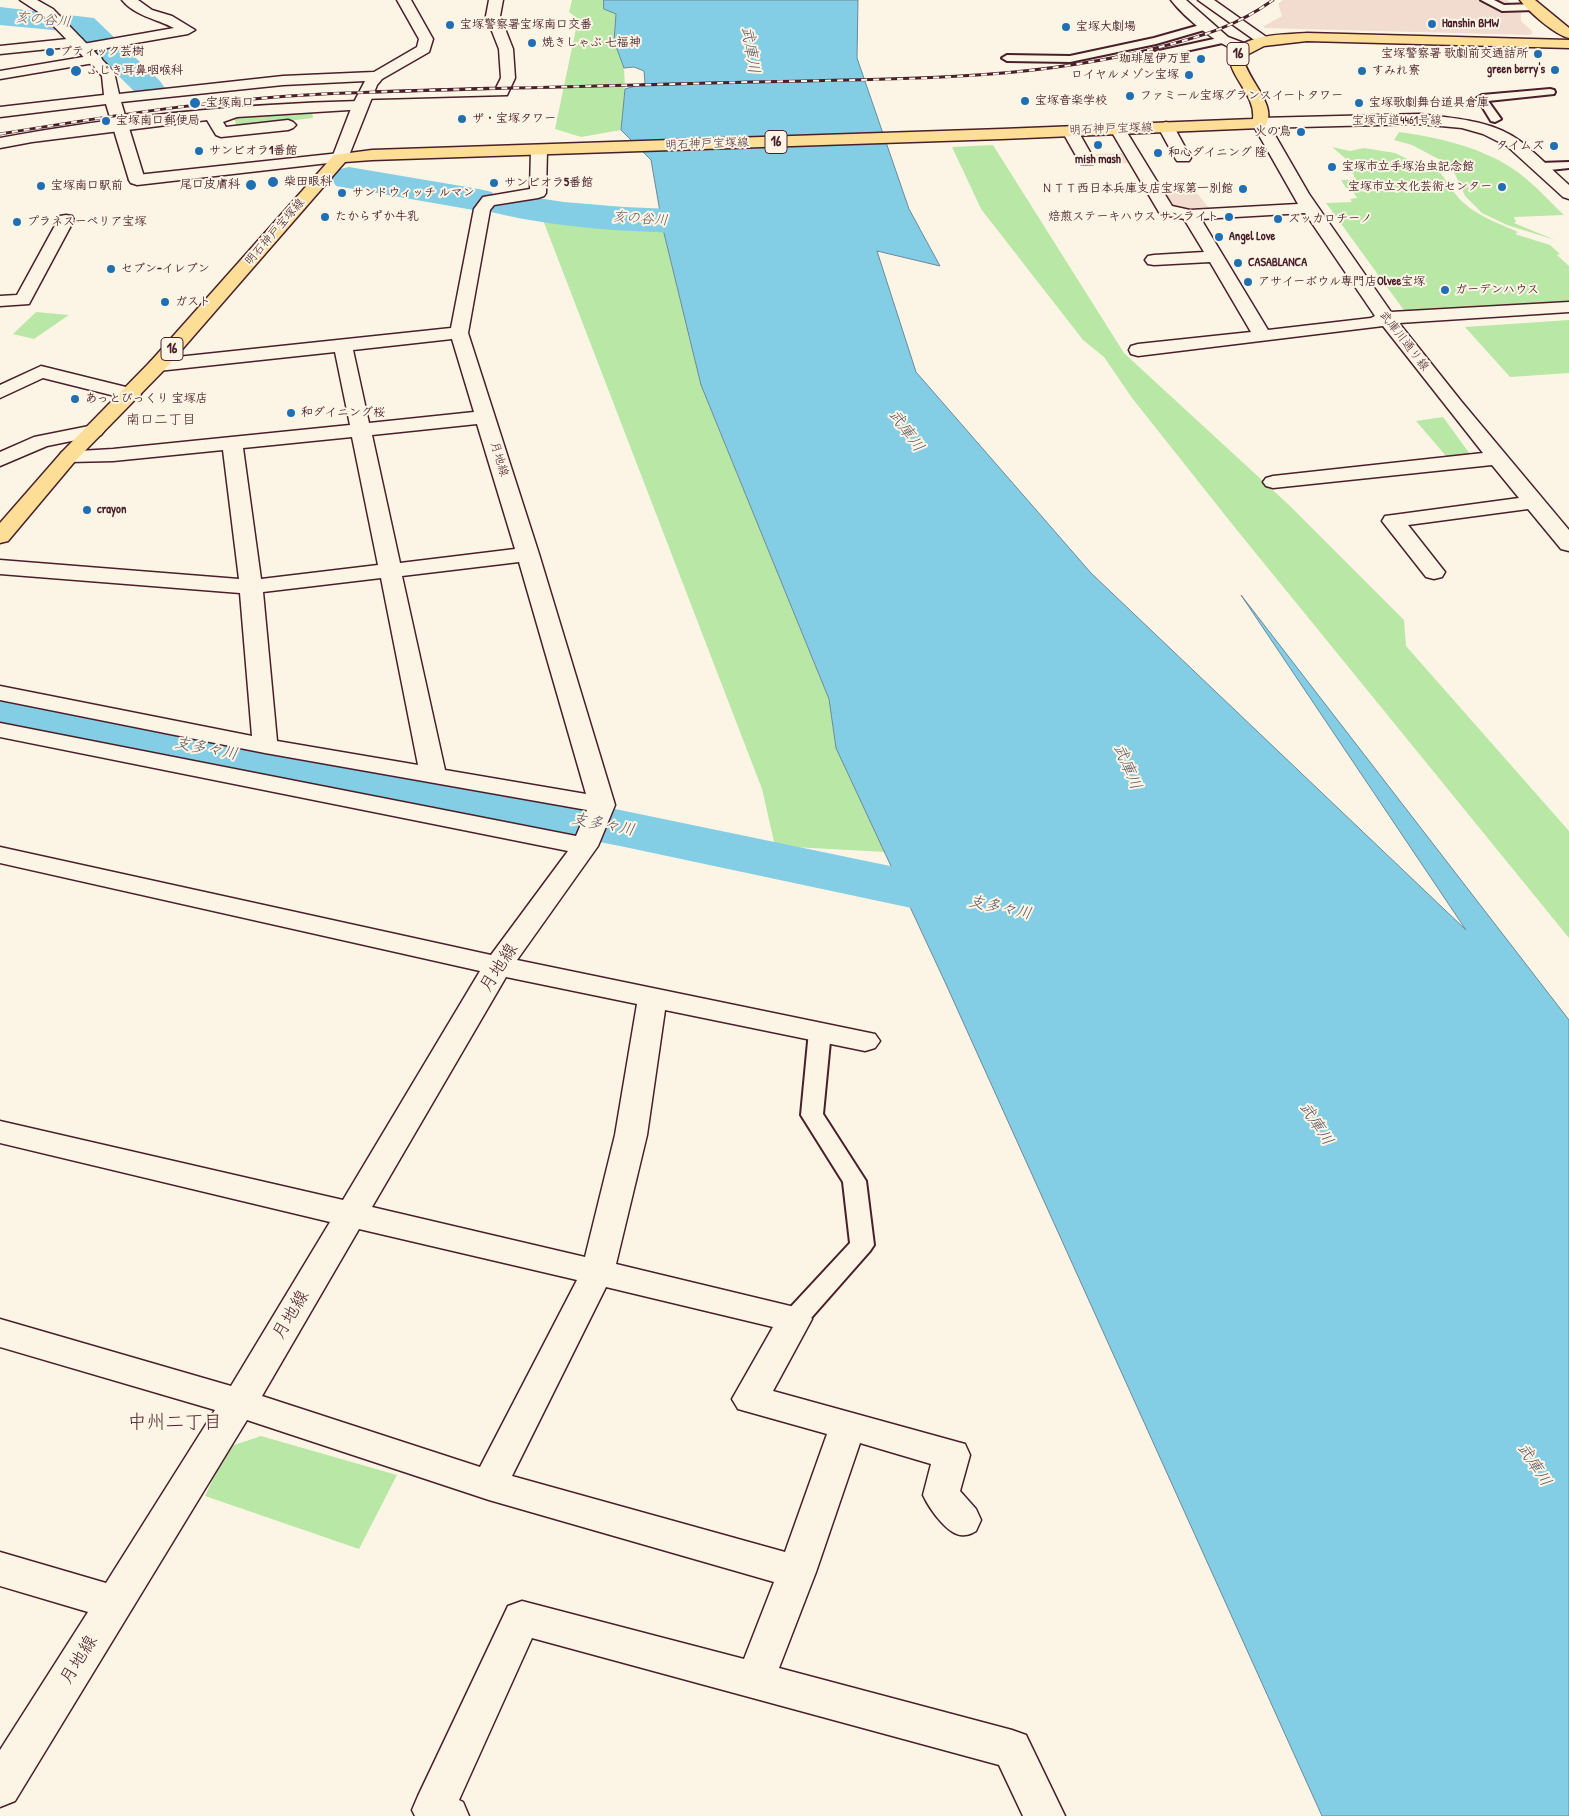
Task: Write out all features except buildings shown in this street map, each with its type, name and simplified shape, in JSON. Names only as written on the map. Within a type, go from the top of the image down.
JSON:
[{"type":"main road","points":[[1531,4],[1569,34]]},
{"type":"main road","name":"16","points":[[1260,123],[1262,109],[1237,66],[1236,56],[1244,48],[1265,41],[1307,38],[1569,44]]},
{"type":"main road","name":"明石神戸宝塚線","points":[[0,536],[69,456],[158,365],[340,158],[372,155],[1002,134],[1260,123]]},
{"type":"street","points":[[27,0],[48,12],[92,48],[109,75],[112,98],[137,180],[340,158],[340,122]]},
{"type":"street","points":[[0,75],[92,48],[188,30],[167,19],[147,13],[129,0]]},
{"type":"street","points":[[231,112],[214,120],[221,132],[303,123],[340,122],[362,101],[370,84],[377,76],[424,49],[426,39],[404,0]]},
{"type":"street","points":[[0,143],[231,112],[502,92],[508,78],[506,49],[493,16],[496,0]]},
{"type":"street","points":[[1178,0],[1223,40],[1244,48]]},
{"type":"street","points":[[1206,0],[1265,41]]},
{"type":"street","points":[[1207,26],[1232,19]]},
{"type":"street","points":[[0,50],[92,48]]},
{"type":"street","points":[[0,112],[216,87],[344,76],[377,76]]},
{"type":"street","name":"宝塚市道4461号線","points":[[1260,123],[1403,119],[1449,121],[1476,127],[1499,135],[1513,143],[1569,194]]},
{"type":"street","name":"武庫川通り線","points":[[1260,123],[1309,208],[1385,318],[1497,458],[1569,544]]},
{"type":"street","points":[[1166,128],[1183,158]]},
{"type":"street","points":[[1118,129],[1166,210],[1190,215],[1309,208]]},
{"type":"street","points":[[1070,131],[1087,161]]},
{"type":"street","name":"月地線","points":[[0,1787],[239,1403],[498,966],[586,843],[600,809],[528,554],[459,334],[482,209],[489,201],[538,193],[544,150]]},
{"type":"street","points":[[1190,215],[1262,335]]},
{"type":"street","points":[[0,301],[23,300],[66,220]]},
{"type":"street","points":[[1154,260],[1216,257]]},
{"type":"street","points":[[1138,350],[1376,323],[1385,318],[1569,307]]},
{"type":"street","points":[[158,365],[459,334]]},
{"type":"street","points":[[343,345],[433,775]]},
{"type":"street","points":[[0,392],[41,372],[131,394]]},
{"type":"street","points":[[69,456],[113,455],[486,417]]},
{"type":"street","points":[[0,460],[41,441],[94,431]]},
{"type":"street","points":[[232,443],[251,587],[265,746]]},
{"type":"street","points":[[1273,482],[1497,458]]},
{"type":"street","points":[[1434,572],[1394,521],[1534,502]]},
{"type":"street","points":[[0,567],[251,587],[528,554]]},
{"type":"street","points":[[0,694],[265,746],[433,775],[600,809]]},
{"type":"street","points":[[0,730],[586,843]]},
{"type":"street","points":[[0,854],[498,966],[865,1041]]},
{"type":"street","points":[[489,1485],[597,1272],[631,1135],[653,997]]},
{"type":"street","points":[[0,1132],[795,1318],[750,1399],[848,1425],[952,1456],[941,1495],[963,1520]]},
{"type":"street","points":[[0,1333],[239,1403],[489,1485],[797,1572]]},
{"type":"street","points":[[755,1680],[797,1572],[848,1425]]},
{"type":"street","points":[[0,1569],[114,1603]]},
{"type":"street","points":[[448,1816],[433,1810],[522,1618],[1012,1749],[1044,1816]]},
{"type":"lane","points":[[1486,0],[1502,10],[1531,4]]},
{"type":"lane","points":[[1007,58],[1070,59],[1130,48],[1207,26]]},
{"type":"lane","points":[[1143,58],[1223,40]]},
{"type":"lane","points":[[1064,70],[1081,68]]},
{"type":"lane","points":[[1495,119],[1482,98],[1550,92]]},
{"type":"lane","points":[[1544,170],[1569,165]]},
{"type":"lane","points":[[1544,170],[1569,173]]},
{"type":"lane","points":[[795,1318],[862,1245],[854,1181],[812,1115],[820,1031]]},
{"type":"shaded area","points":[[1283,0],[1507,0],[1521,12],[1521,21],[1533,32],[1530,35],[1264,28],[1264,26],[1282,16],[1278,4]]},
{"type":"shaded area","points":[[1122,153],[1130,163],[1101,164],[1095,154]]},
{"type":"shaded area","points":[[1195,191],[1210,209],[1189,210],[1174,208],[1163,192]]},
{"type":"green space","points":[[572,0],[604,0],[603,2],[616,14],[614,41],[624,68],[625,89],[621,130],[581,137],[555,129],[578,19],[569,12]]},
{"type":"green space","points":[[312,111],[313,118],[237,127],[234,118]]},
{"type":"green space","name":"宝塚市立文化芸術センター","points":[[1399,132],[1429,137],[1477,150],[1506,164],[1519,173],[1564,215],[1514,217],[1516,222],[1514,223],[1555,240],[1507,225],[1482,213],[1465,196],[1455,174],[1444,162],[1412,145],[1394,140]]},
{"type":"green space","points":[[993,145],[1124,353],[1289,505],[1404,620],[1406,646],[1569,831],[1569,938],[1236,529],[1132,398],[1104,357],[1083,340],[981,209],[952,147]]},
{"type":"green space","points":[[1332,147],[1350,151],[1364,148],[1395,153],[1424,167],[1433,166],[1457,196],[1470,208],[1518,232],[1515,234],[1550,245],[1560,254],[1557,255],[1569,266],[1569,304],[1410,314],[1403,309],[1326,203],[1352,202],[1350,199],[1357,198],[1351,188],[1346,188],[1341,180],[1356,180],[1346,159]]},
{"type":"green space","points":[[541,215],[596,222],[616,221],[658,231],[663,229],[701,385],[829,699],[836,748],[885,852],[775,846],[762,789]]},
{"type":"green space","points":[[36,312],[69,315],[34,339],[13,334]]},
{"type":"green space","points":[[1569,320],[1569,373],[1510,377],[1465,327]]},
{"type":"green space","points":[[1443,417],[1470,454],[1446,456],[1416,421]]},
{"type":"green space","points":[[261,1436],[397,1475],[359,1549],[205,1496],[228,1447]]},
{"type":"water","name":"武庫川","points":[[604,0],[858,0],[857,58],[909,209],[940,266],[877,251],[916,372],[1091,573],[1466,930],[1241,595],[1569,1020],[1569,1816],[1322,1816],[945,982],[836,748],[829,699],[701,385],[663,229],[651,160],[621,130],[625,89],[645,83],[644,71],[634,67],[624,68],[614,41],[616,14],[604,9]]},
{"type":"waterway","name":"亥の谷川","points":[[0,16],[83,24],[149,88]]},
{"type":"waterway","name":"亥の谷川","points":[[349,178],[479,200]]},
{"type":"waterway","name":"亥の谷川","points":[[504,204],[564,213],[624,218],[744,223]]},
{"type":"waterway","name":"支多々川","points":[[0,710],[620,828],[982,904]]},
{"type":"railway","points":[[0,134],[173,108],[303,95],[904,79],[1007,73],[1059,67],[1110,58],[1176,43],[1233,23],[1273,0]]},
{"type":"place","name":"Hanshin BMW","points":[[1432,24]]},
{"type":"place","name":"宝塚警察署宝塚南口交番","points":[[450,25]]},
{"type":"place","name":"宝塚大劇場","points":[[1066,27]]},
{"type":"place","name":"焼きしゃぶ 七福神","points":[[532,43]]},
{"type":"place","name":"ブティック芸樹","points":[[50,52]]},
{"type":"place","name":"宝塚警察署 歌劇前交通詰所","points":[[1538,54]]},
{"type":"place","name":"珈琲屋伊万里","points":[[1201,59]]},
{"type":"place","name":"green berry's","points":[[1555,70]]},
{"type":"place","name":"ふじき耳鼻咽喉科","points":[[76,71]]},
{"type":"place","name":"すみれ寮","points":[[1362,71]]},
{"type":"place","name":"ロイヤルメゾン宝塚","points":[[1189,75]]},
{"type":"place","name":"ファミール宝塚グランスイートタワー","points":[[1130,96]]},
{"type":"place","name":"宝塚音楽学校","points":[[1025,101]]},
{"type":"place","name":"宝塚南口","points":[[195,103]]},
{"type":"place","name":"宝塚歌劇舞台道具倉庫","points":[[1359,103]]},
{"type":"place","name":"ザ・宝塚タワー","points":[[462,119]]},
{"type":"place","name":"宝塚南口郵便局","points":[[106,121]]},
{"type":"place","name":"火の鳥","points":[[1301,132]]},
{"type":"place","name":"mish mash","points":[[1098,145]]},
{"type":"place","name":"タイムズ","points":[[1554,146]]},
{"type":"place","name":"サンビオラ1番館","points":[[199,151]]},
{"type":"place","name":"和心ダイニング 隆","points":[[1158,153]]},
{"type":"place","name":"宝塚市立手塚治虫記念館","points":[[1332,167]]},
{"type":"place","name":"柴田眼科","points":[[273,182]]},
{"type":"place","name":"サンビオラ5番館","points":[[494,183]]},
{"type":"place","name":"尾口皮膚科","points":[[251,185]]},
{"type":"place","name":"宝塚南口駅前","points":[[41,186]]},
{"type":"place","name":"宝塚市立文化芸術センター","points":[[1502,187]]},
{"type":"place","name":"ＮＴＴ西日本兵庫支店宝塚第一別館","points":[[1243,189]]},
{"type":"place","name":"サンドウィッチ ルマン","points":[[342,193]]},
{"type":"place","name":"たからずか牛乳","points":[[325,217]]},
{"type":"place","name":"焙煎ステーキハウス サンライト","points":[[1229,217]]},
{"type":"place","name":"ズッカロチーノ","points":[[1278,219]]},
{"type":"place","name":"プラネスーペリア宝塚","points":[[17,222]]},
{"type":"place","name":"Angel Love","points":[[1219,237]]},
{"type":"place","name":"CASABLANCA","points":[[1238,263]]},
{"type":"place","name":"セブン-イレブン","points":[[111,269]]},
{"type":"place","name":"アサイーボウル専門店Olvee宝塚","points":[[1248,282]]},
{"type":"place","name":"ガーデンハウス","points":[[1445,290]]},
{"type":"place","name":"ガスト","points":[[165,302]]},
{"type":"place","name":"あっとびっくり 宝塚店","points":[[75,399]]},
{"type":"place","name":"和ダイニング桜","points":[[291,413]]},
{"type":"place","name":"crayon","points":[[87,510]]},
{"type":"district","name":"南口二丁目","points":[[161,420]]},
{"type":"district","name":"中州二丁目","points":[[175,1423]]}]
